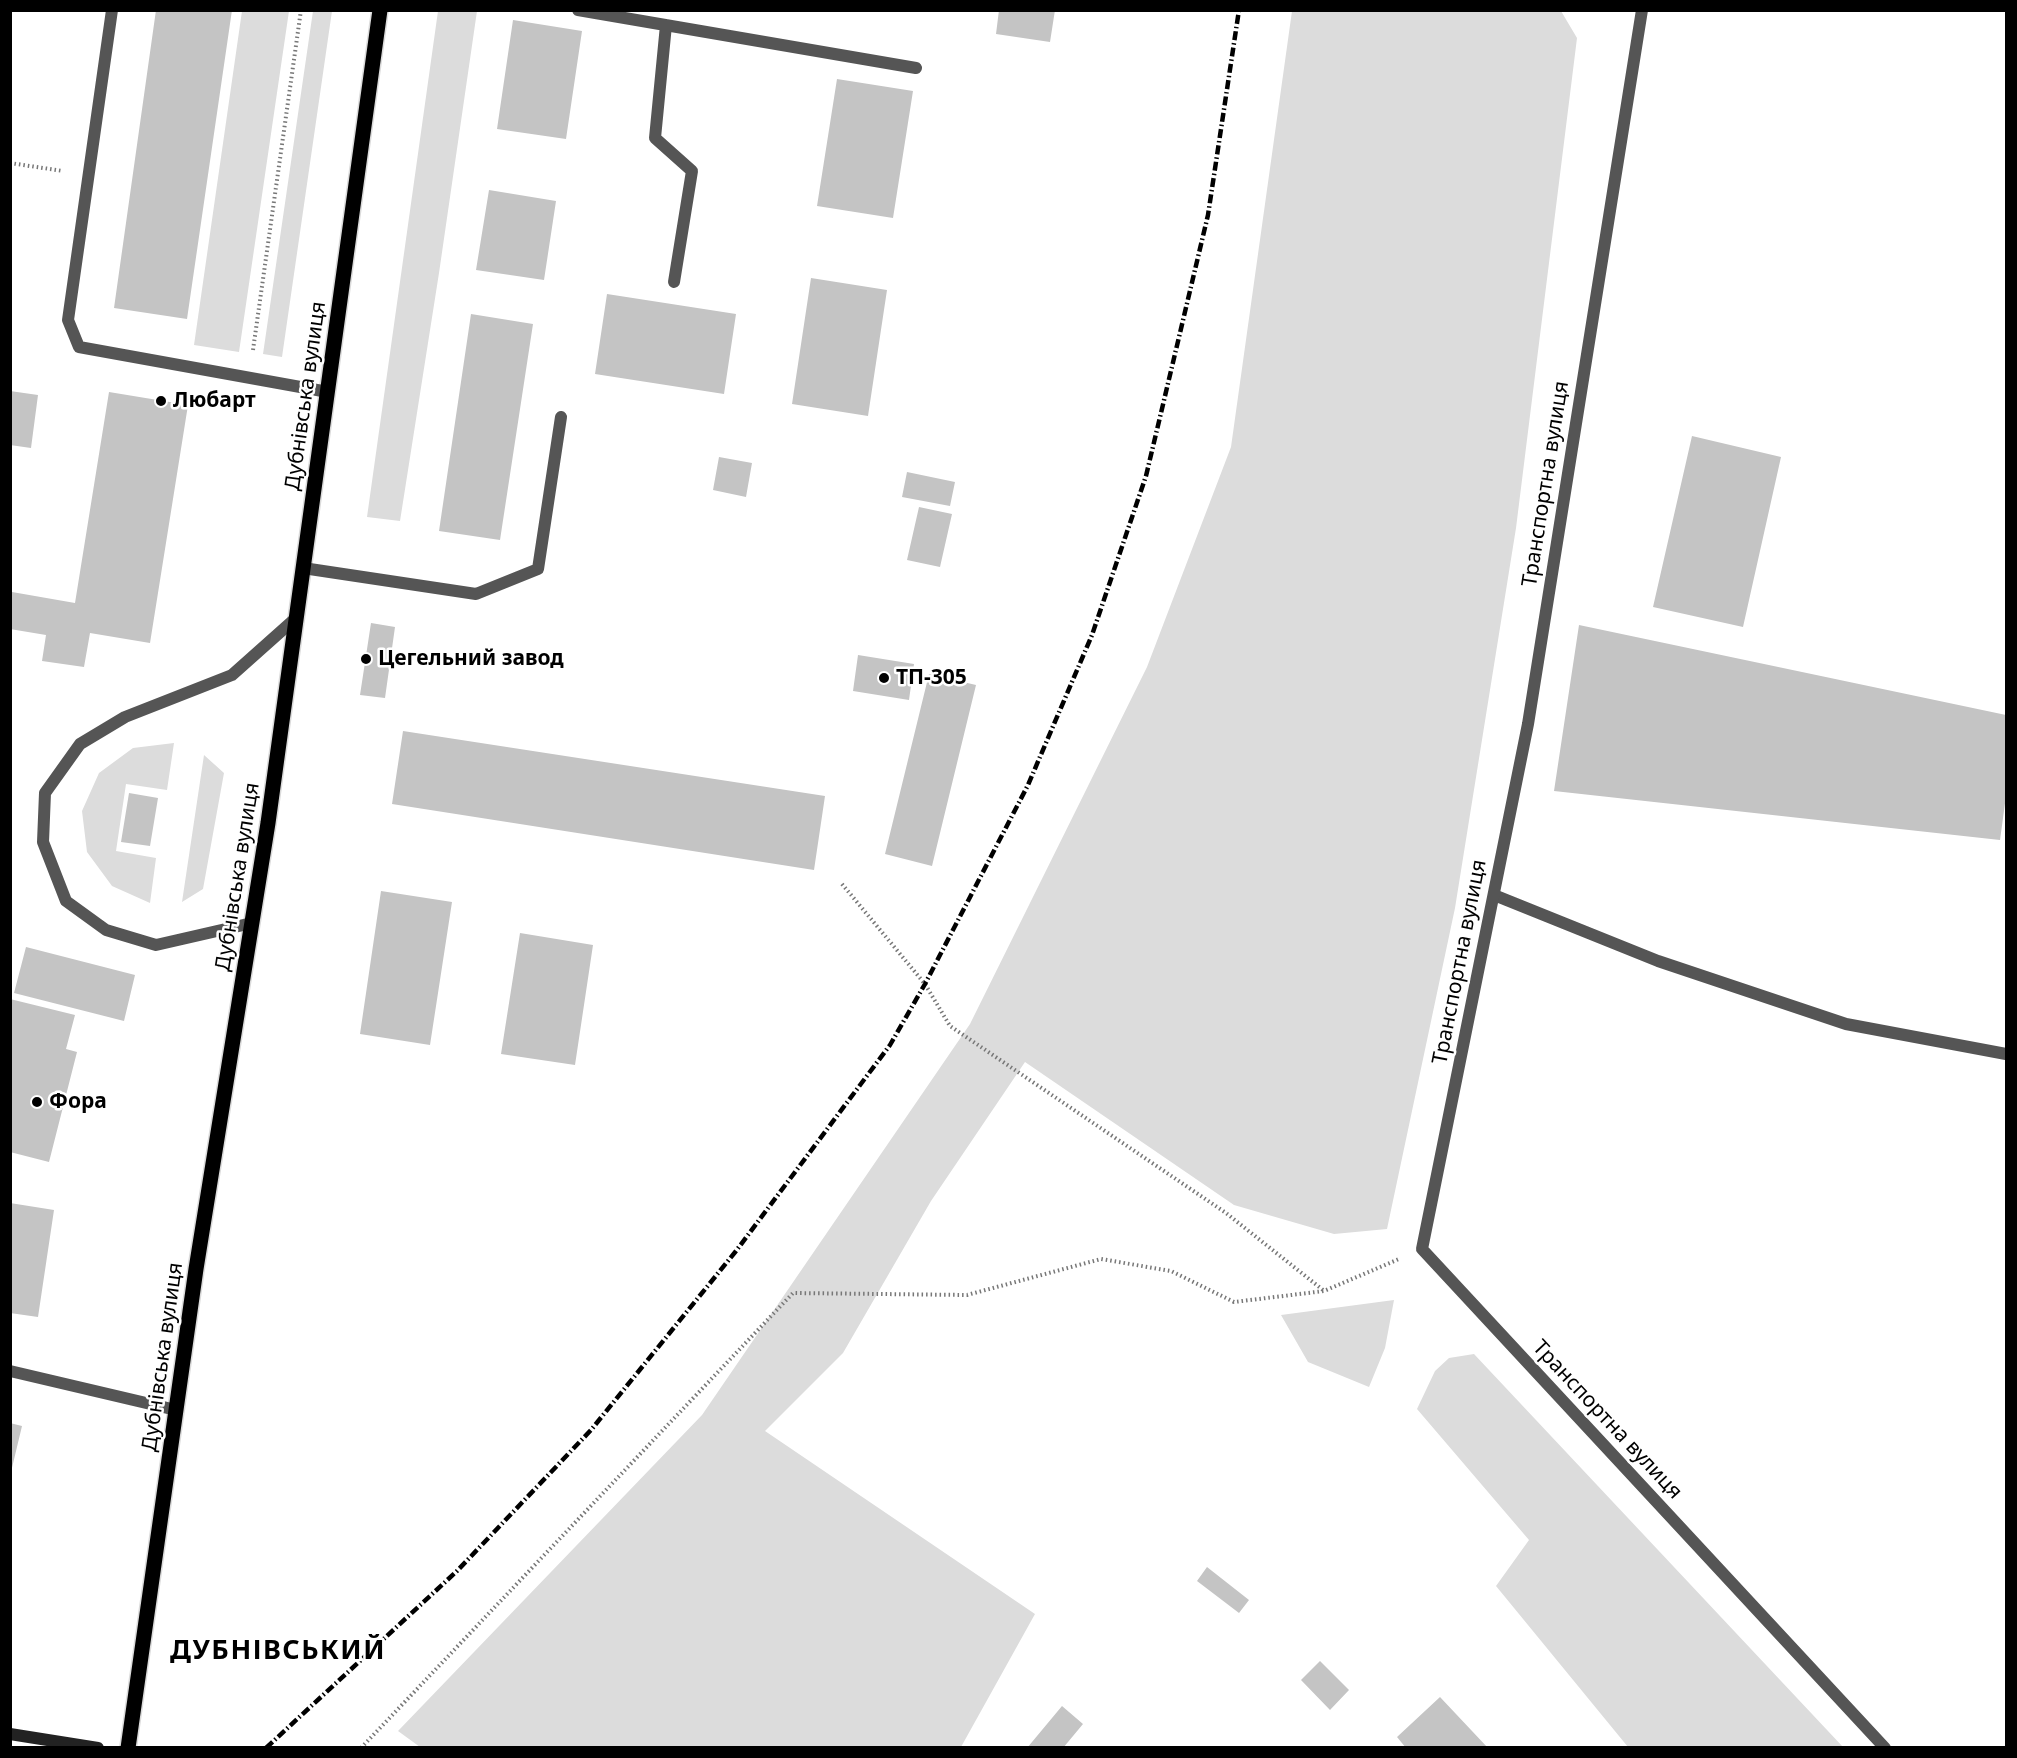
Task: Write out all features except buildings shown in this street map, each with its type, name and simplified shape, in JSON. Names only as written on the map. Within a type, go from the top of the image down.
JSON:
[{"type":"main road","name":"Дубнівська вулиця","points":[[128,1748],[196,1269],[252,923],[380,10]]},
{"type":"street","points":[[112,10],[69,320],[79,347],[328,392]]},
{"type":"street","points":[[578,10],[916,68]]},
{"type":"street","name":"Транспортна вулиця","points":[[1642,10],[1528,724],[1422,1249],[1885,1748]]},
{"type":"street","points":[[666,25],[655,138],[692,171],[674,282]]},
{"type":"street","points":[[303,567],[476,594],[538,569],[561,417]]},
{"type":"street","points":[[252,923],[156,945],[106,930],[66,901],[44,842],[45,793],[80,744],[125,717],[232,675],[296,618]]},
{"type":"street","points":[[1494,895],[1658,961],[1846,1024],[2007,1054]]},
{"type":"street","points":[[10,1371],[176,1410]]},
{"type":"street","points":[[10,1734],[98,1748]]},
{"type":"path","points":[[249,378],[301,10]]},
{"type":"path","points":[[10,163],[90,176]]},
{"type":"path","points":[[842,884],[925,984],[950,1026],[1226,1213],[1324,1291]]},
{"type":"path","points":[[361,1748],[793,1293],[967,1295],[1101,1258],[1171,1271],[1234,1302],[1324,1291],[1422,1249]]},
{"type":"shaded area","points":[[242,11],[289,11],[239,352],[194,345]]},
{"type":"shaded area","points":[[313,11],[332,11],[282,357],[263,354]]},
{"type":"shaded area","points":[[438,11],[477,11],[400,521],[367,517]]},
{"type":"shaded area","points":[[1292,11],[1561,11],[1577,38],[1516,528],[1455,908],[1387,1229],[1334,1234],[1234,1205],[1025,1062],[931,1201],[843,1353],[765,1431],[1035,1614],[961,1747],[420,1747],[398,1731],[702,1415],[970,1024],[1147,667],[1231,447]]},
{"type":"shaded area","points":[[174,743],[167,790],[126,784],[116,851],[156,858],[150,903],[112,886],[87,852],[82,811],[99,773],[133,748]]},
{"type":"shaded area","points":[[204,755],[224,773],[203,889],[182,902]]},
{"type":"shaded area","points":[[1394,1300],[1385,1348],[1369,1387],[1308,1362],[1281,1315]]},
{"type":"shaded area","points":[[1474,1354],[1843,1747],[1628,1747],[1496,1586],[1529,1540],[1417,1409],[1435,1371],[1449,1358]]},
{"type":"railway","points":[[266,1748],[457,1571],[591,1430],[736,1251],[890,1045],[925,984],[1028,785],[1092,635],[1146,476],[1208,215],[1239,10]]},
{"type":"place","name":"Любарт","points":[[161,401]]},
{"type":"place","name":"Цегельний завод","points":[[366,659]]},
{"type":"place","name":"ТП-305","points":[[884,678]]},
{"type":"place","name":"Фора","points":[[37,1102]]},
{"type":"district","name":"ДУБНІВСЬКИЙ","points":[[278,1651]]}]
